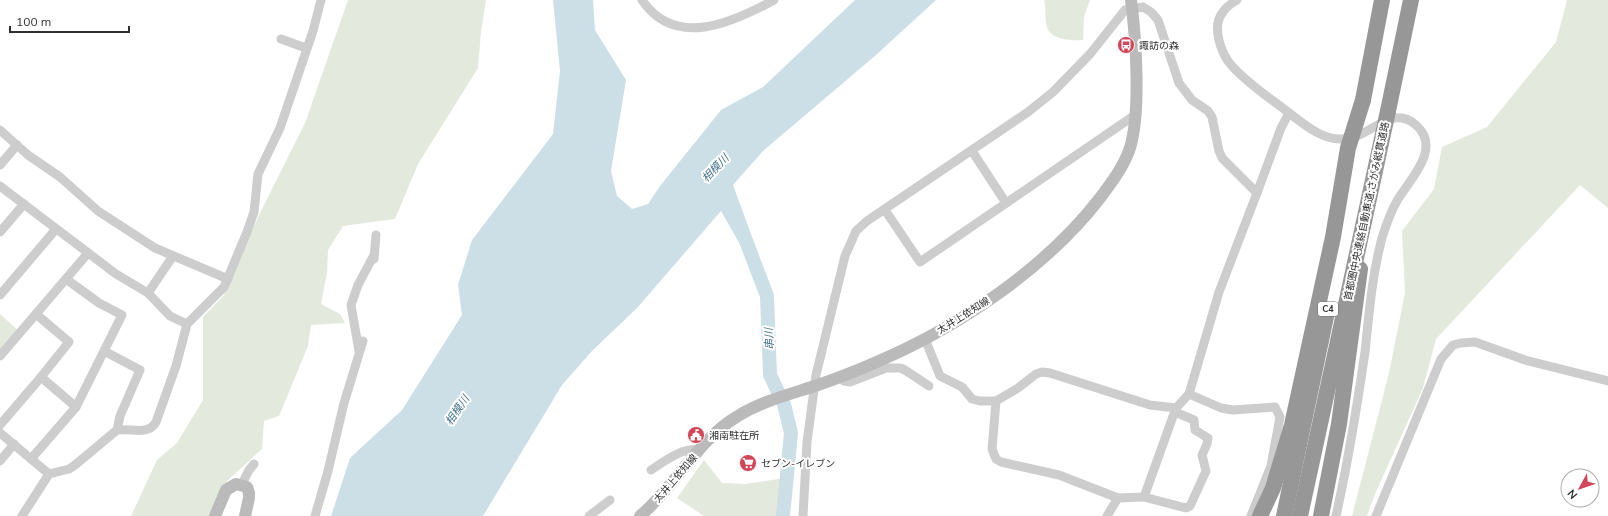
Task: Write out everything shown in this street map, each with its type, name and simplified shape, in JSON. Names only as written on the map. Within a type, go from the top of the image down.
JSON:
[{"type":"highway","name":"首都圏中央連絡自動車道;さがみ縦貫道路","points":[[1284,516],[1328,308],[1363,100],[1382,0]]},
{"type":"highway","name":"首都圏中央連絡自動車道;さがみ縦貫道路","points":[[1300,516],[1411,0]]},
{"type":"highway","points":[[1260,516],[1273,488],[1292,424],[1333,237],[1348,148],[1363,100]]},
{"type":"highway","points":[[1321,516],[1339,424],[1376,165]]},
{"type":"main road","name":"太井上依知線","points":[[640,516],[666,490],[700,450],[726,424],[738,416],[767,402],[812,387],[880,361],[925,339],[997,294],[1069,234],[1096,202],[1122,166],[1130,149],[1135,115],[1132,4]]},
{"type":"main road","points":[[215,516],[226,490],[236,484],[242,484],[247,487],[249,492],[245,516]]},
{"type":"street","points":[[117,430],[145,431],[152,429],[176,366],[187,324],[224,287],[228,279],[254,212],[258,174],[280,128],[306,48],[313,32],[321,0]]},
{"type":"street","points":[[642,0],[648,9],[663,22],[677,27],[694,29],[726,21],[774,0]]},
{"type":"street","points":[[1237,0],[1222,12],[1219,21],[1218,33],[1224,52],[1231,65],[1240,74],[1314,132],[1338,139],[1347,139],[1361,135],[1389,118],[1401,118],[1416,125],[1425,138],[1426,146],[1424,159],[1398,199],[1388,221],[1380,247],[1358,406],[1336,516]]},
{"type":"street","points":[[803,516],[812,387],[844,256],[856,231],[1028,112],[1053,92],[1090,54],[1125,10],[1132,4],[1143,7],[1151,12],[1158,20],[1179,83],[1192,100],[1208,111],[1212,117],[1219,151],[1222,158],[1257,193]]},
{"type":"street","points":[[281,39],[306,48]]},
{"type":"street","points":[[1144,497],[1176,410],[1189,394],[1219,292],[1281,128],[1289,113]]},
{"type":"street","points":[[885,210],[920,262],[1135,115]]},
{"type":"street","points":[[0,130],[17,145],[60,177],[98,211],[155,248],[228,279]]},
{"type":"street","points":[[0,165],[17,145]]},
{"type":"street","points":[[972,151],[1006,203]]},
{"type":"street","points":[[0,186],[116,274],[148,293],[170,316],[187,324]]},
{"type":"street","points":[[0,232],[24,204]]},
{"type":"street","points":[[0,295],[56,229]]},
{"type":"street","points":[[374,266],[376,235]]},
{"type":"street","points":[[0,356],[88,253]]},
{"type":"street","points":[[360,354],[351,305],[358,285],[374,255]]},
{"type":"street","points":[[148,293],[172,256]]},
{"type":"street","points":[[31,459],[76,407],[122,315],[98,303],[66,279]]},
{"type":"street","points":[[0,425],[70,342],[36,314]]},
{"type":"street","points":[[925,339],[940,376],[962,387],[972,399],[980,401],[996,401],[1018,388],[1036,374],[1042,372],[1050,373],[1150,405],[1176,410],[1194,420],[1194,430],[1208,438],[1202,455],[1206,471],[1190,506],[1186,508],[1144,497],[1118,498],[1058,475],[1001,462],[996,459],[992,449],[996,401]]},
{"type":"street","points":[[315,516],[328,471],[344,403],[363,341]]},
{"type":"street","points":[[1376,516],[1441,359],[1453,345],[1475,342],[1525,360],[1608,381]]},
{"type":"street","points":[[22,516],[49,474],[69,469],[117,430],[120,416],[140,370],[104,351]]},
{"type":"street","points":[[839,377],[844,381],[850,382],[886,368],[901,368],[929,386]]},
{"type":"street","points":[[40,377],[76,407]]},
{"type":"street","points":[[1189,394],[1221,408],[1233,410],[1275,407],[1278,410],[1280,417],[1271,466],[1251,516]]},
{"type":"street","points":[[0,433],[49,474]]},
{"type":"street","points":[[0,461],[14,444]]},
{"type":"street","points":[[651,470],[678,453],[695,449],[700,450]]},
{"type":"street","points":[[242,484],[254,464]]},
{"type":"street","points":[[1107,516],[1118,498]]},
{"type":"street","points":[[588,516],[610,500]]},
{"type":"shaded area","points":[[348,0],[486,0],[481,32],[478,68],[418,164],[395,219],[343,226],[328,250],[327,273],[321,304],[340,314],[345,323],[311,325],[308,346],[279,416],[264,421],[262,449],[227,481],[212,516],[131,516],[157,460],[177,443],[203,400],[203,317],[224,295],[259,215],[305,123]]},
{"type":"shaded area","points":[[1044,0],[1090,0],[1084,17],[1083,40],[1060,38],[1050,33],[1047,28]]},
{"type":"shaded area","points":[[1567,0],[1608,0],[1608,208],[1580,185],[1436,339],[1423,388],[1375,494],[1367,516],[1352,516],[1389,373],[1405,293],[1402,231],[1434,189],[1442,147],[1487,127],[1556,42]]},
{"type":"shaded area","points":[[0,314],[20,332],[0,356]]},
{"type":"shaded area","points":[[704,460],[722,483],[745,484],[785,478],[786,516],[704,516],[677,498]]},
{"type":"water","name":"相模川","points":[[553,0],[593,0],[595,30],[626,80],[611,171],[617,196],[632,209],[648,204],[660,186],[721,110],[763,87],[855,0],[936,0],[876,55],[763,151],[733,185],[759,256],[749,260],[721,211],[637,308],[592,351],[562,385],[483,516],[331,516],[350,458],[402,410],[462,315],[458,285],[472,240],[553,134],[560,71]]},
{"type":"waterway","name":"串川","points":[[746,241],[767,296],[770,375],[784,404],[791,433],[783,516]]},
{"type":"place","name":"諏訪の森","points":[[1126,45]]},
{"type":"place","name":"湘南駐在所","points":[[696,435]]},
{"type":"place","name":"セブン-イレブン","points":[[748,463]]}]
